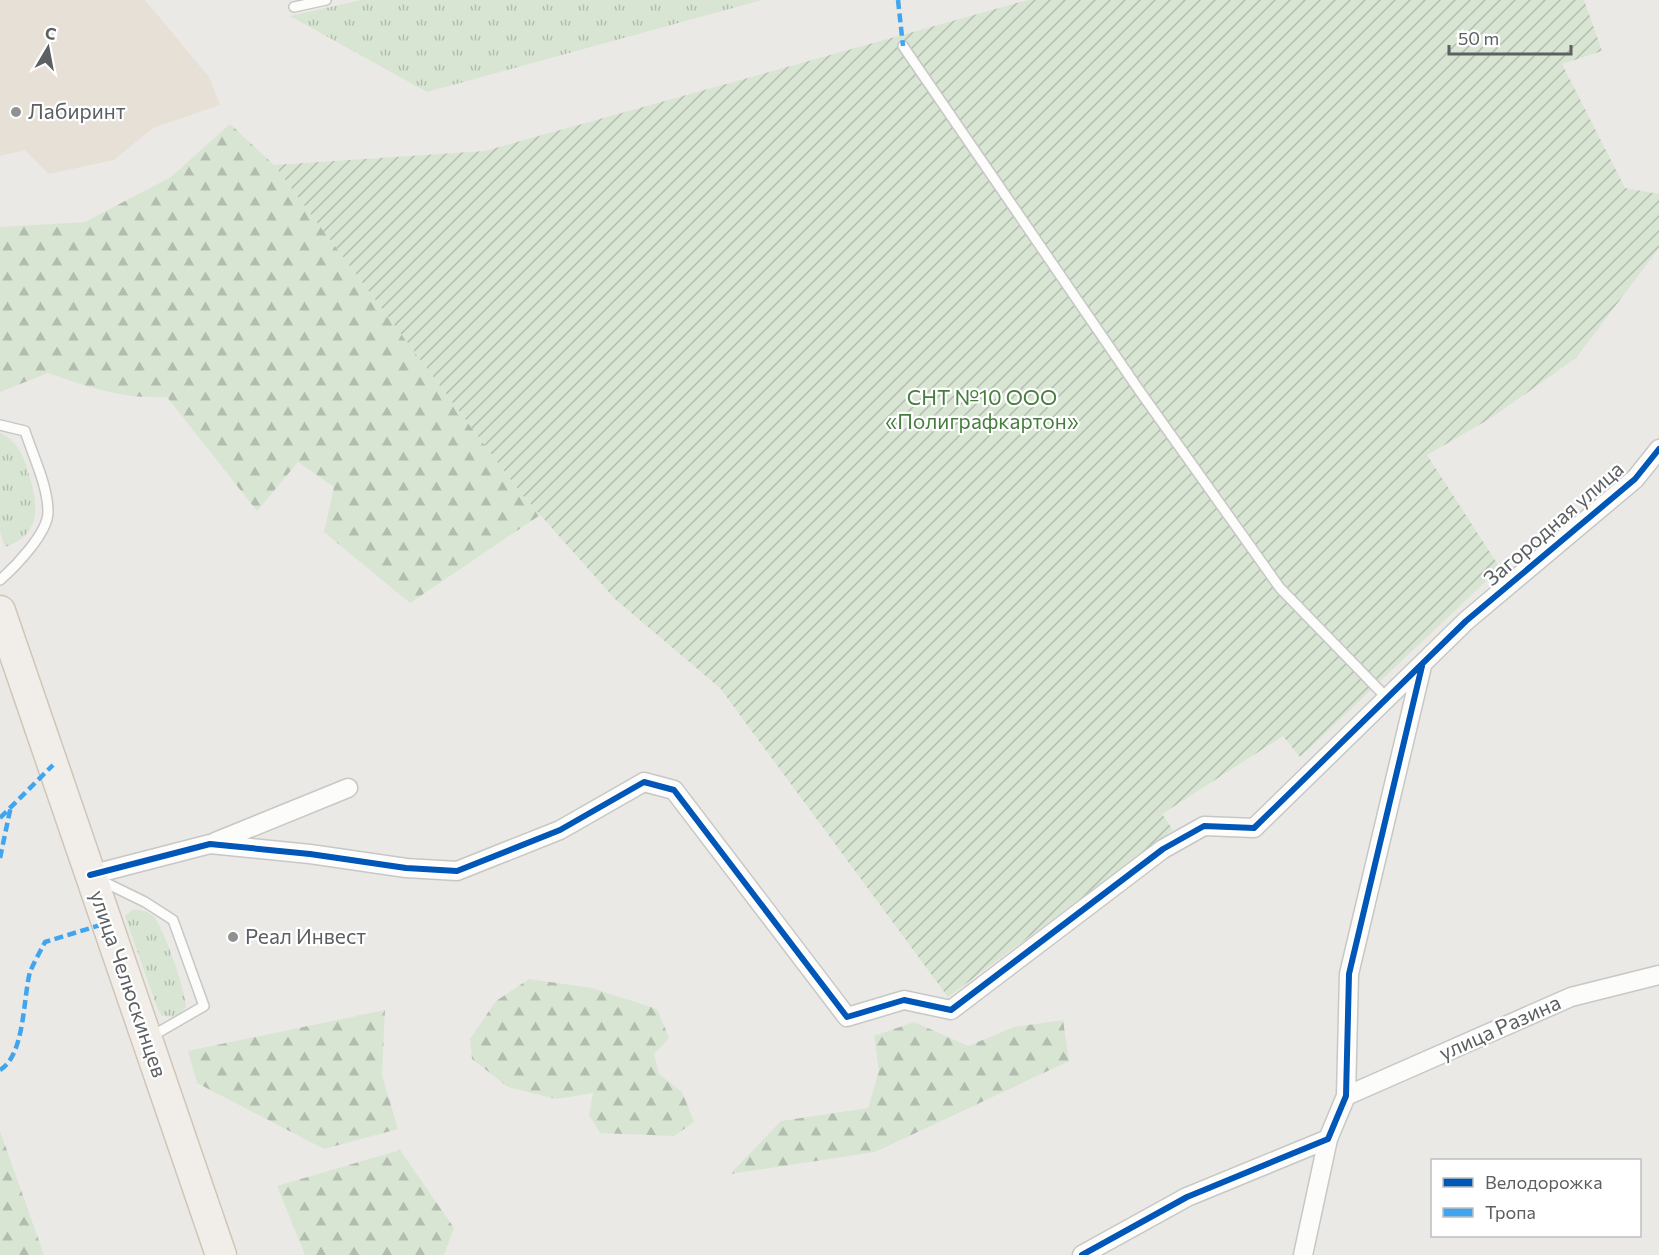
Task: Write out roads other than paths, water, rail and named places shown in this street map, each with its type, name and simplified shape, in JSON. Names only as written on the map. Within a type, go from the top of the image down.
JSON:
[{"type":"main road","name":"улица Челюскинцев","points":[[0,611],[221,1255]]},
{"type":"street","name":"Загородная улица","points":[[210,844],[310,854],[406,868],[457,871],[560,830],[644,782],[674,790],[847,1017],[904,1000],[951,1010],[1163,849],[1204,826],[1254,828],[1466,621],[1635,479],[1659,449]]},
{"type":"street","points":[[1304,1255],[1328,1139],[1347,1096],[1348,974],[1422,666]]},
{"type":"street","points":[[90,875],[210,844],[348,788]]},
{"type":"street","name":"улица Разина","points":[[1347,1096],[1571,997],[1659,975]]},
{"type":"street","points":[[1082,1255],[1187,1197],[1328,1139]]},
{"type":"lane","points":[[294,7],[326,0]]},
{"type":"lane","points":[[903,46],[1139,390],[1280,588],[1386,697]]},
{"type":"lane","points":[[0,425],[26,431],[45,494],[48,514],[40,533],[18,564],[0,580]]},
{"type":"lane","points":[[90,875],[145,902],[173,921],[204,1006],[147,1039]]},
{"type":"place","name":"Лабиринт","points":[[16,112]]},
{"type":"place","name":"Реал Инвест","points":[[233,937]]},
{"type":"park label","name":"СНТ №10 ООО «Полиграфкартон»","points":[[982,410]]}]
